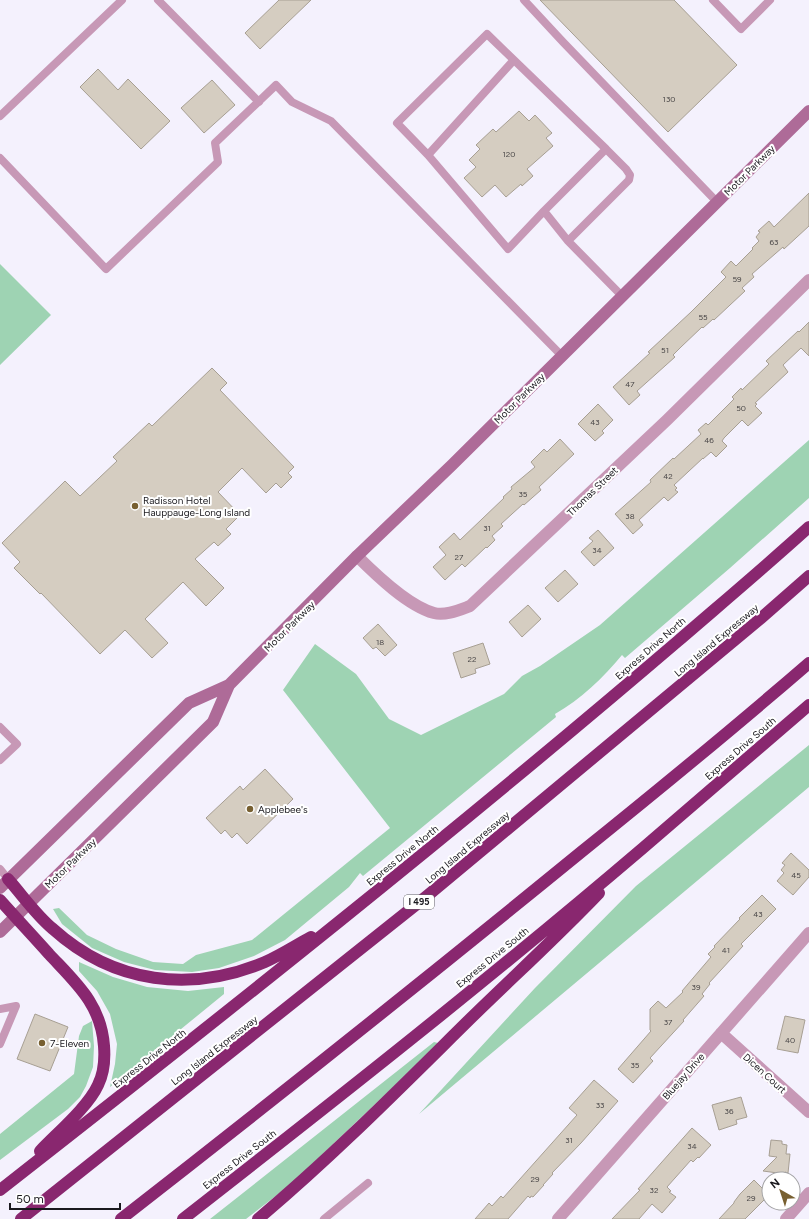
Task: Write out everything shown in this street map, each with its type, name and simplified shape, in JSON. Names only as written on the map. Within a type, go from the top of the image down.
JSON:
[{"type":"highway","name":"Express Drive North","points":[[2,1188],[240,1002],[554,746],[809,527]]},
{"type":"highway","name":"Long Island Expressway","points":[[21,1219],[427,896],[760,619],[809,576]]},
{"type":"highway","points":[[121,1219],[291,1086],[468,944],[627,815],[809,663]]},
{"type":"highway","name":"Express Drive South","points":[[183,1219],[470,991],[642,849],[809,705]]},
{"type":"highway","points":[[258,1219],[367,1120],[499,990],[565,928],[642,849]]},
{"type":"highway","points":[[4,883],[29,903],[52,929],[63,938],[101,962],[132,974],[164,979],[201,979],[218,977],[248,968],[274,958],[344,918]]},
{"type":"highway","points":[[0,900],[75,982],[89,1000],[95,1010],[102,1030],[104,1058],[102,1075],[98,1085],[86,1104],[2,1188]]},
{"type":"main road","name":"Motor Parkway","points":[[4,883],[189,703],[229,685],[357,556],[452,466],[809,111]]},
{"type":"main road","name":"Motor Parkway","points":[[0,932],[213,722],[229,685]]},
{"type":"street","name":"Thomas Street","points":[[357,556],[378,576],[413,604],[435,613],[450,612],[470,606],[667,420],[809,280]]},
{"type":"street","name":"Bluejay Drive","points":[[558,1219],[809,933]]},
{"type":"street","name":"Dicen Court","points":[[721,1033],[809,1112]]},
{"type":"street","points":[[786,1219],[809,1193]]},
{"type":"lane","points":[[0,116],[122,0]]},
{"type":"lane","points":[[158,0],[259,102]]},
{"type":"lane","points":[[524,0],[718,202]]},
{"type":"lane","points":[[713,0],[741,28],[770,0]]},
{"type":"lane","points":[[568,240],[629,180],[630,175],[606,149],[487,34],[397,123],[428,155],[508,249],[606,149]]},
{"type":"lane","points":[[428,155],[513,60]]},
{"type":"lane","points":[[0,158],[106,269],[218,162],[215,143],[276,85],[292,102],[332,121],[562,356]]},
{"type":"lane","points":[[544,211],[568,240],[622,296]]},
{"type":"lane","points":[[0,727],[17,744],[0,760]]},
{"type":"lane","points":[[0,869],[4,883]]},
{"type":"lane","points":[[0,1008],[16,1006],[0,1044]]},
{"type":"lane","points":[[324,1219],[333,1216],[368,1183]]},
{"type":"green space","points":[[0,264],[51,315],[0,365]]},
{"type":"green space","points":[[809,440],[809,498],[625,658],[622,655],[599,680],[582,695],[555,714],[556,717],[363,876],[360,873],[349,887],[285,940],[254,956],[219,968],[192,972],[155,970],[124,962],[92,948],[62,924],[53,909],[59,908],[87,935],[116,949],[153,962],[183,964],[196,955],[252,940],[390,828],[283,690],[315,644],[356,674],[389,719],[421,735],[504,694],[522,676],[540,666],[600,625]]},
{"type":"green space","points":[[809,745],[809,787],[419,1114],[535,988],[636,886]]},
{"type":"green space","points":[[79,962],[113,977],[147,987],[188,991],[224,987],[224,994],[110,1087],[115,1064],[117,1044],[110,1014],[97,991],[79,971]]},
{"type":"green space","points":[[92,1021],[94,1046],[93,1067],[80,1097],[68,1109],[0,1160],[0,1134],[74,1074],[79,1036],[83,1026]]},
{"type":"green space","points":[[434,1042],[438,1043],[290,1185],[246,1219],[210,1219]]},
{"type":"building","points":[[279,0],[311,0],[260,49],[245,33]]},
{"type":"building","points":[[540,0],[674,0],[737,65],[668,132]]},
{"type":"building","points":[[98,69],[118,90],[128,79],[170,121],[141,149],[80,87]]},
{"type":"building","points":[[212,80],[235,105],[204,133],[181,108]]},
{"type":"building","points":[[519,111],[529,121],[535,115],[552,133],[546,138],[553,146],[527,169],[533,176],[522,186],[521,184],[506,197],[495,185],[482,197],[464,178],[476,167],[469,160],[480,149],[476,145],[493,129],[496,132]]},
{"type":"building","points":[[809,193],[809,226],[784,249],[783,247],[752,274],[754,277],[742,288],[745,291],[714,320],[713,319],[703,328],[702,327],[681,347],[673,355],[675,357],[637,391],[640,395],[629,405],[613,387],[650,353],[648,352],[726,277],[721,272],[731,261],[736,266],[753,249],[752,248],[759,241],[756,237],[760,232],[758,231],[769,221],[774,227]]},
{"type":"building","points":[[809,322],[809,356],[801,348],[783,365],[788,372],[755,403],[757,404],[755,406],[762,413],[748,426],[742,420],[722,441],[727,446],[716,457],[711,452],[674,485],[677,488],[675,490],[678,492],[668,501],[664,497],[639,520],[643,525],[633,534],[615,514],[651,482],[650,480],[673,458],[674,459],[701,434],[698,430],[706,423],[708,425],[734,399],[732,397],[741,388],[742,390],[769,364],[766,361]]},
{"type":"building","name":"Radisson Hotel Hauppauge-Long Island","points":[[212,368],[227,383],[220,390],[294,467],[288,473],[292,477],[281,488],[276,483],[266,493],[242,468],[218,492],[240,515],[226,529],[231,534],[218,546],[214,542],[195,559],[224,588],[206,606],[183,582],[145,619],[168,643],[152,658],[125,630],[100,654],[41,593],[40,594],[14,568],[20,562],[2,543],[65,481],[80,496],[117,461],[113,457],[149,423],[152,426]]},
{"type":"building","points":[[598,404],[613,420],[602,431],[604,433],[595,441],[578,424]]},
{"type":"building","points":[[560,439],[574,454],[539,487],[541,490],[501,524],[503,526],[492,536],[495,540],[487,548],[486,547],[465,567],[462,564],[445,580],[433,567],[446,555],[439,547],[454,533],[460,540],[504,498],[503,497],[512,489],[511,487],[535,467],[531,462],[544,449],[547,452]]},
{"type":"building","points":[[598,530],[614,548],[594,566],[581,552],[593,541],[589,538]]},
{"type":"building","points":[[565,570],[578,584],[558,602],[545,588]]},
{"type":"building","points":[[528,605],[541,619],[522,637],[509,622]]},
{"type":"building","points":[[378,624],[397,645],[385,656],[376,647],[373,649],[363,638]]},
{"type":"building","points":[[483,643],[490,664],[475,669],[476,673],[461,678],[453,653]]},
{"type":"building","name":"Applebee's","points":[[265,769],[293,799],[247,844],[237,833],[232,838],[225,830],[221,834],[206,818],[240,786],[243,790]]},
{"type":"building","points":[[791,853],[809,870],[809,877],[793,895],[777,881],[784,873],[781,870],[785,865],[782,863]]},
{"type":"building","points":[[762,895],[776,909],[741,944],[743,946],[709,983],[710,984],[702,994],[704,996],[683,1020],[684,1021],[650,1058],[653,1061],[633,1083],[618,1069],[651,1031],[650,1009],[658,1001],[666,1008],[683,992],[682,991],[711,957],[708,954],[715,947],[714,946]]},
{"type":"building","name":"7-Eleven","points":[[35,1014],[68,1027],[50,1071],[17,1059]]},
{"type":"building","points":[[785,1016],[805,1020],[798,1053],[777,1049]]},
{"type":"building","points":[[594,1080],[618,1101],[552,1173],[553,1174],[533,1197],[531,1196],[530,1198],[528,1196],[508,1219],[475,1219],[489,1203],[492,1206],[501,1196],[503,1198],[577,1115],[569,1108]]},
{"type":"building","points":[[741,1097],[747,1117],[736,1120],[737,1124],[719,1130],[712,1105]]},
{"type":"building","points":[[692,1128],[711,1145],[699,1158],[698,1157],[693,1162],[691,1160],[667,1187],[671,1191],[669,1192],[676,1197],[662,1213],[652,1204],[639,1219],[612,1219],[640,1190],[638,1189]]},
{"type":"building","points":[[771,1140],[782,1141],[782,1144],[787,1145],[786,1154],[790,1154],[788,1171],[763,1171],[777,1157],[769,1156]]},
{"type":"building","points":[[754,1180],[761,1187],[761,1203],[745,1219],[719,1219],[734,1203],[740,1194]]},
{"type":"place","name":"Radisson Hotel Hauppauge-Long Island","points":[[135,506]]},
{"type":"place","name":"Applebee's","points":[[250,809]]},
{"type":"place","name":"7-Eleven","points":[[42,1043]]}]
